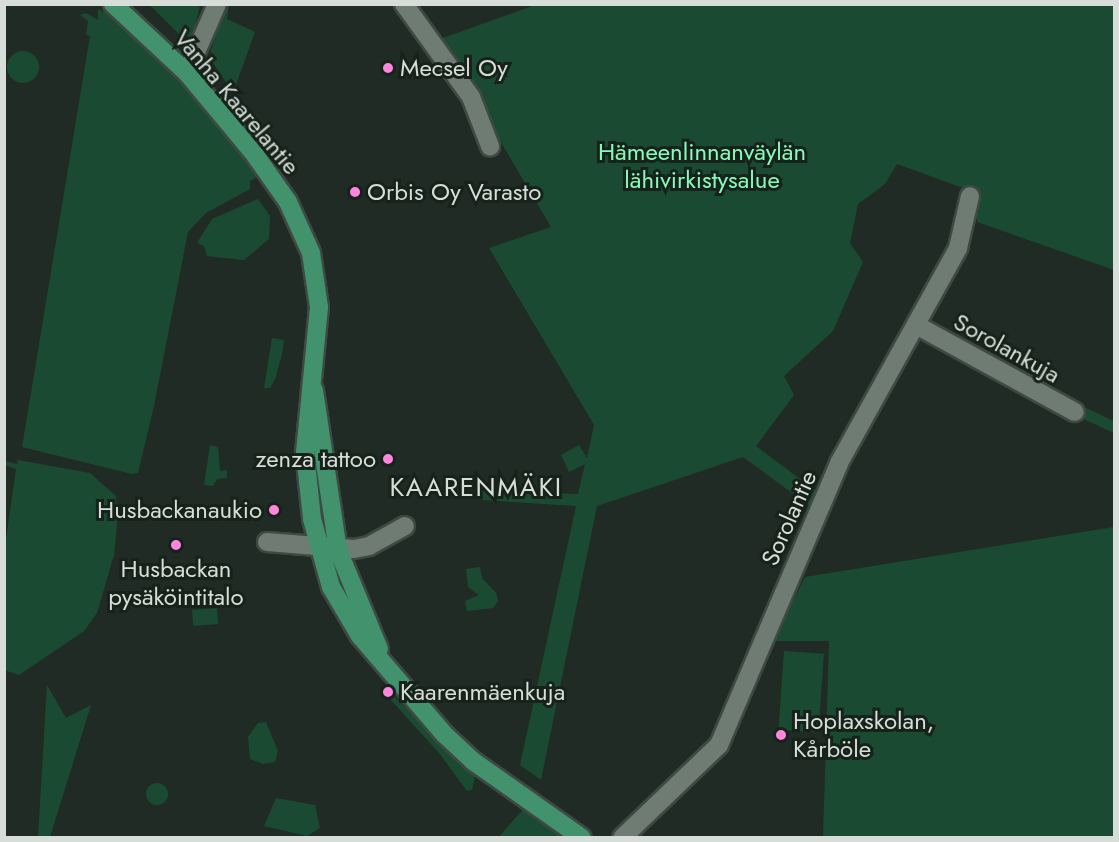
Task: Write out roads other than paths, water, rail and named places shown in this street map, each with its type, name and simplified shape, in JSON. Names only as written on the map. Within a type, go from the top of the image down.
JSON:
[{"type":"main road","name":"Vanha Kaarelantie","points":[[113,4],[187,73],[274,181],[304,234],[318,289],[313,386],[338,550],[384,662]]},
{"type":"main road","name":"Vanha Kaarelantie","points":[[313,386],[306,412],[304,453],[318,546],[331,587],[360,636],[384,662],[424,713],[458,748],[582,837]]},
{"type":"street","points":[[187,73],[217,4]]},
{"type":"street","points":[[404,4],[471,97],[490,146]]},
{"type":"street","name":"Sorolantie","points":[[622,837],[720,745],[839,463],[958,248],[970,196]]},
{"type":"street","name":"Sorolankuja","points":[[916,325],[1075,412]]},
{"type":"street","points":[[267,542],[338,550],[369,546],[405,526]]},
{"type":"place","name":"Mecsel Oy","points":[[388,68]]},
{"type":"place","name":"Orbis Oy Varasto","points":[[355,192]]},
{"type":"place","name":"zenza tattoo","points":[[388,459]]},
{"type":"place","name":"Husbackanaukio","points":[[274,510]]},
{"type":"place","name":"Husbackan pysäköintitalo","points":[[176,545]]},
{"type":"place","name":"Kaarenmäenkuja","points":[[388,692]]},
{"type":"place","name":"Hoplaxskolan, Kårböle","points":[[781,735]]},
{"type":"district","name":"KAARENMÄKI","points":[[476,488]]},
{"type":"park label","name":"Hämeenlinnanväylän lähivirkistysalue","points":[[702,166]]}]
